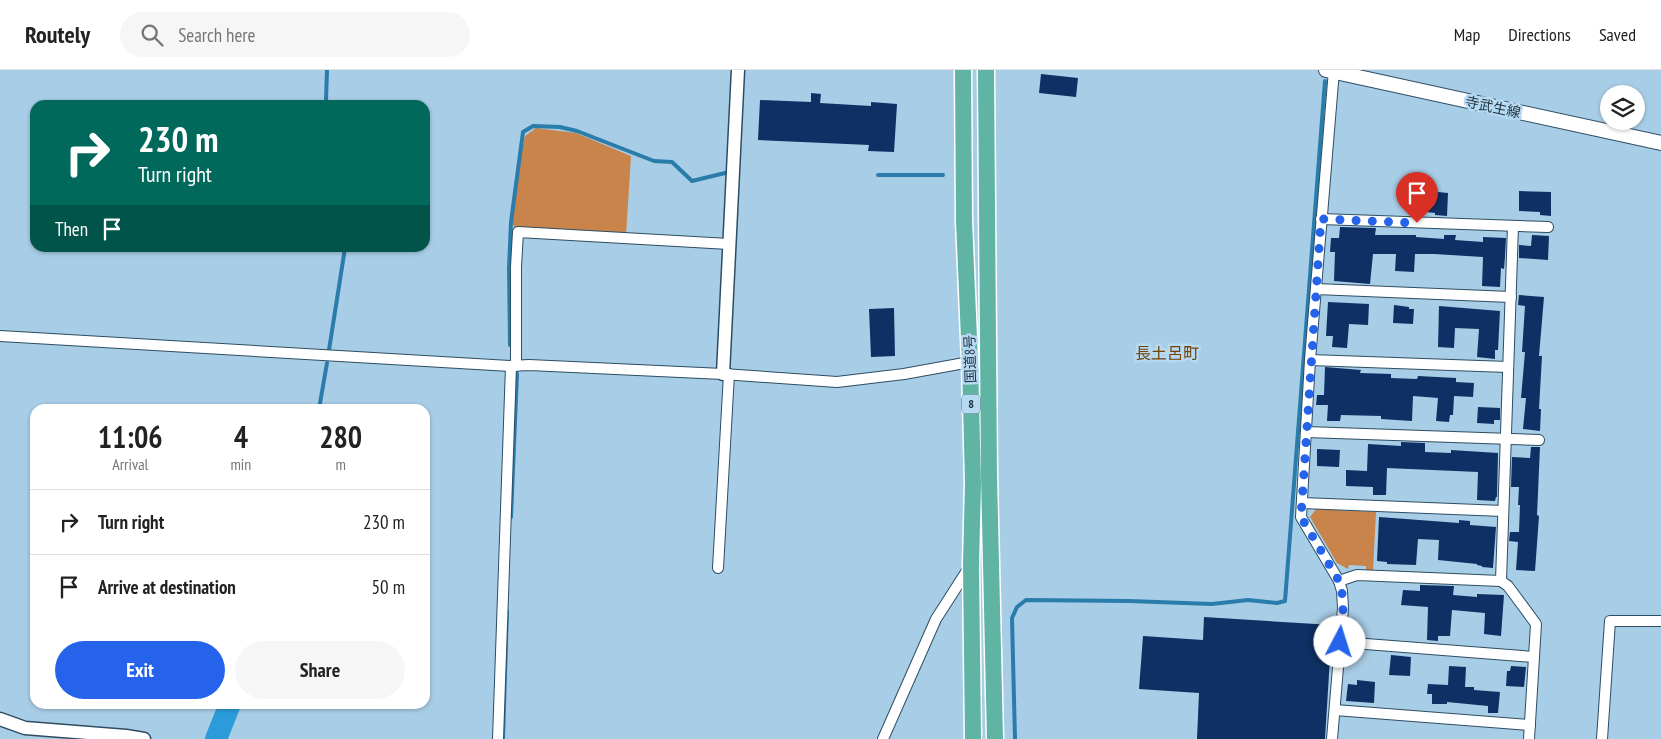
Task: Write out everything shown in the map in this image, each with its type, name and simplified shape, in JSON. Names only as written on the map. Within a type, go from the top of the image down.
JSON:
[{"type":"highway","name":"国道8号","points":[[962,70],[964,221],[970,362],[972,483],[973,739]]},
{"type":"highway","name":"国道8号","points":[[986,70],[989,475],[995,739]]},
{"type":"main road","name":"寺武生線","points":[[1331,71],[1661,143]]},
{"type":"street","points":[[718,568],[729,244],[738,70]]},
{"type":"street","points":[[1331,71],[1310,360],[1301,517],[1339,581],[1342,591],[1343,608],[1332,739]]},
{"type":"street","points":[[1321,219],[1548,227]]},
{"type":"street","points":[[1501,581],[1513,226]]},
{"type":"street","points":[[498,739],[518,232],[729,244]]},
{"type":"street","points":[[1316,289],[1511,297]]},
{"type":"street","points":[[0,336],[514,366],[529,365],[726,374],[837,382],[904,374],[970,362]]},
{"type":"street","points":[[1310,360],[1508,367]]},
{"type":"street","points":[[1306,432],[1539,440]]},
{"type":"street","points":[[1302,503],[1503,511]]},
{"type":"street","points":[[884,739],[936,618],[971,565]]},
{"type":"street","points":[[1339,581],[1357,575],[1501,581],[1508,586],[1536,624],[1529,739]]},
{"type":"street","points":[[1602,739],[1610,621],[1661,621]]},
{"type":"street","points":[[1340,642],[1534,657]]},
{"type":"street","points":[[1335,710],[1530,725]]},
{"type":"street","points":[[0,719],[25,728],[144,739]]},
{"type":"shaded area","points":[[536,128],[576,133],[631,156],[626,235],[514,227],[512,222],[517,176],[525,136]]},
{"type":"shaded area","points":[[1316,509],[1376,512],[1373,571],[1366,570],[1366,566],[1349,565],[1348,569],[1337,563],[1310,517]]},
{"type":"building","points":[[1041,74],[1078,78],[1076,97],[1039,93]]},
{"type":"building","points":[[811,93],[821,94],[820,103],[871,106],[871,102],[897,104],[894,152],[868,151],[869,145],[758,140],[760,100],[811,102]]},
{"type":"building","points":[[1428,191],[1448,193],[1447,216],[1427,212]]},
{"type":"building","points":[[1519,191],[1551,192],[1551,216],[1540,215],[1540,212],[1519,211]]},
{"type":"building","points":[[1340,227],[1376,228],[1375,235],[1416,235],[1416,237],[1444,239],[1444,235],[1456,235],[1455,240],[1483,242],[1483,237],[1506,238],[1504,269],[1501,268],[1500,287],[1482,286],[1483,257],[1434,254],[1415,254],[1414,272],[1395,271],[1396,254],[1373,254],[1370,284],[1334,281],[1335,252],[1330,252],[1331,238],[1339,238]]},
{"type":"building","points":[[1532,235],[1549,236],[1548,260],[1519,258],[1519,245],[1531,246]]},
{"type":"building","points":[[1519,295],[1544,297],[1539,356],[1542,356],[1539,409],[1541,409],[1540,431],[1523,429],[1526,398],[1521,398],[1525,352],[1522,352],[1525,306],[1518,305]]},
{"type":"building","points":[[1328,302],[1369,304],[1368,325],[1349,324],[1347,348],[1332,347],[1333,336],[1326,336]]},
{"type":"building","points":[[1394,305],[1414,309],[1413,324],[1393,323]]},
{"type":"building","points":[[1439,306],[1500,311],[1498,350],[1495,350],[1495,359],[1477,357],[1479,329],[1455,328],[1454,348],[1438,347]]},
{"type":"building","points":[[894,308],[895,356],[871,357],[869,309]]},
{"type":"building","points":[[1325,367],[1361,370],[1360,373],[1391,374],[1391,378],[1417,379],[1418,376],[1456,378],[1456,382],[1474,383],[1473,397],[1454,396],[1453,415],[1450,415],[1449,422],[1436,421],[1438,398],[1413,396],[1412,421],[1381,419],[1381,416],[1341,415],[1340,421],[1327,421],[1328,405],[1316,405],[1317,395],[1324,395]]},
{"type":"building","points":[[1478,407],[1500,408],[1500,420],[1494,420],[1494,424],[1477,423]]},
{"type":"building","points":[[1401,442],[1425,443],[1425,452],[1451,453],[1451,450],[1498,453],[1497,497],[1495,501],[1477,500],[1478,472],[1387,468],[1386,495],[1373,495],[1373,487],[1346,486],[1346,470],[1367,471],[1368,444],[1401,446]]},
{"type":"building","points":[[1531,447],[1540,447],[1537,515],[1539,516],[1535,571],[1516,570],[1518,542],[1509,541],[1510,532],[1519,532],[1520,505],[1518,505],[1519,487],[1511,487],[1512,457],[1530,458]]},
{"type":"building","points":[[1317,449],[1340,450],[1339,467],[1317,466]]},
{"type":"building","points":[[1379,517],[1459,523],[1459,520],[1470,521],[1470,525],[1496,527],[1493,568],[1482,567],[1477,564],[1438,560],[1439,540],[1418,539],[1416,565],[1387,564],[1387,562],[1377,561]]},
{"type":"building","points":[[1420,585],[1454,586],[1453,595],[1477,597],[1477,594],[1504,595],[1501,636],[1484,634],[1485,613],[1452,610],[1450,636],[1438,636],[1438,641],[1427,640],[1428,607],[1401,605],[1403,590],[1420,591]]},
{"type":"building","points":[[1204,617],[1332,625],[1325,739],[1197,739],[1199,693],[1139,689],[1143,636],[1203,640]]},
{"type":"building","points":[[1391,655],[1411,657],[1410,676],[1389,675]]},
{"type":"building","points":[[1449,666],[1466,667],[1465,687],[1474,687],[1474,690],[1500,692],[1498,713],[1488,713],[1488,706],[1447,702],[1447,704],[1432,704],[1432,694],[1427,694],[1428,684],[1448,685]]},
{"type":"building","points":[[1511,666],[1526,667],[1524,687],[1506,686],[1507,671],[1510,671]]},
{"type":"building","points":[[1357,680],[1375,682],[1374,703],[1346,701],[1348,684],[1357,685]]},
{"type":"waterway","points":[[326,100],[327,70]]},
{"type":"waterway","points":[[1015,739],[1012,618],[1017,607],[1026,600],[1212,604],[1248,600],[1277,603],[1285,601],[1325,81]]},
{"type":"waterway","points":[[510,345],[509,268],[511,222],[523,132],[533,126],[560,127],[577,131],[654,161],[672,162],[692,181],[725,173]]},
{"type":"waterway","points":[[878,175],[943,175]]},
{"type":"waterway","points":[[329,350],[344,252]]},
{"type":"waterway","points":[[320,404],[327,363]]},
{"type":"waterway","points":[[511,517],[517,374]]},
{"type":"waterway","points":[[503,739],[507,611]]},
{"type":"waterway","points":[[216,739],[228,709]]},
{"type":"district","name":"長土呂町","points":[[1167,353]]},
{"type":"route","points":[[1340,642],[1343,608],[1342,591],[1339,581],[1301,517],[1310,360],[1321,219],[1417,223]]}]
